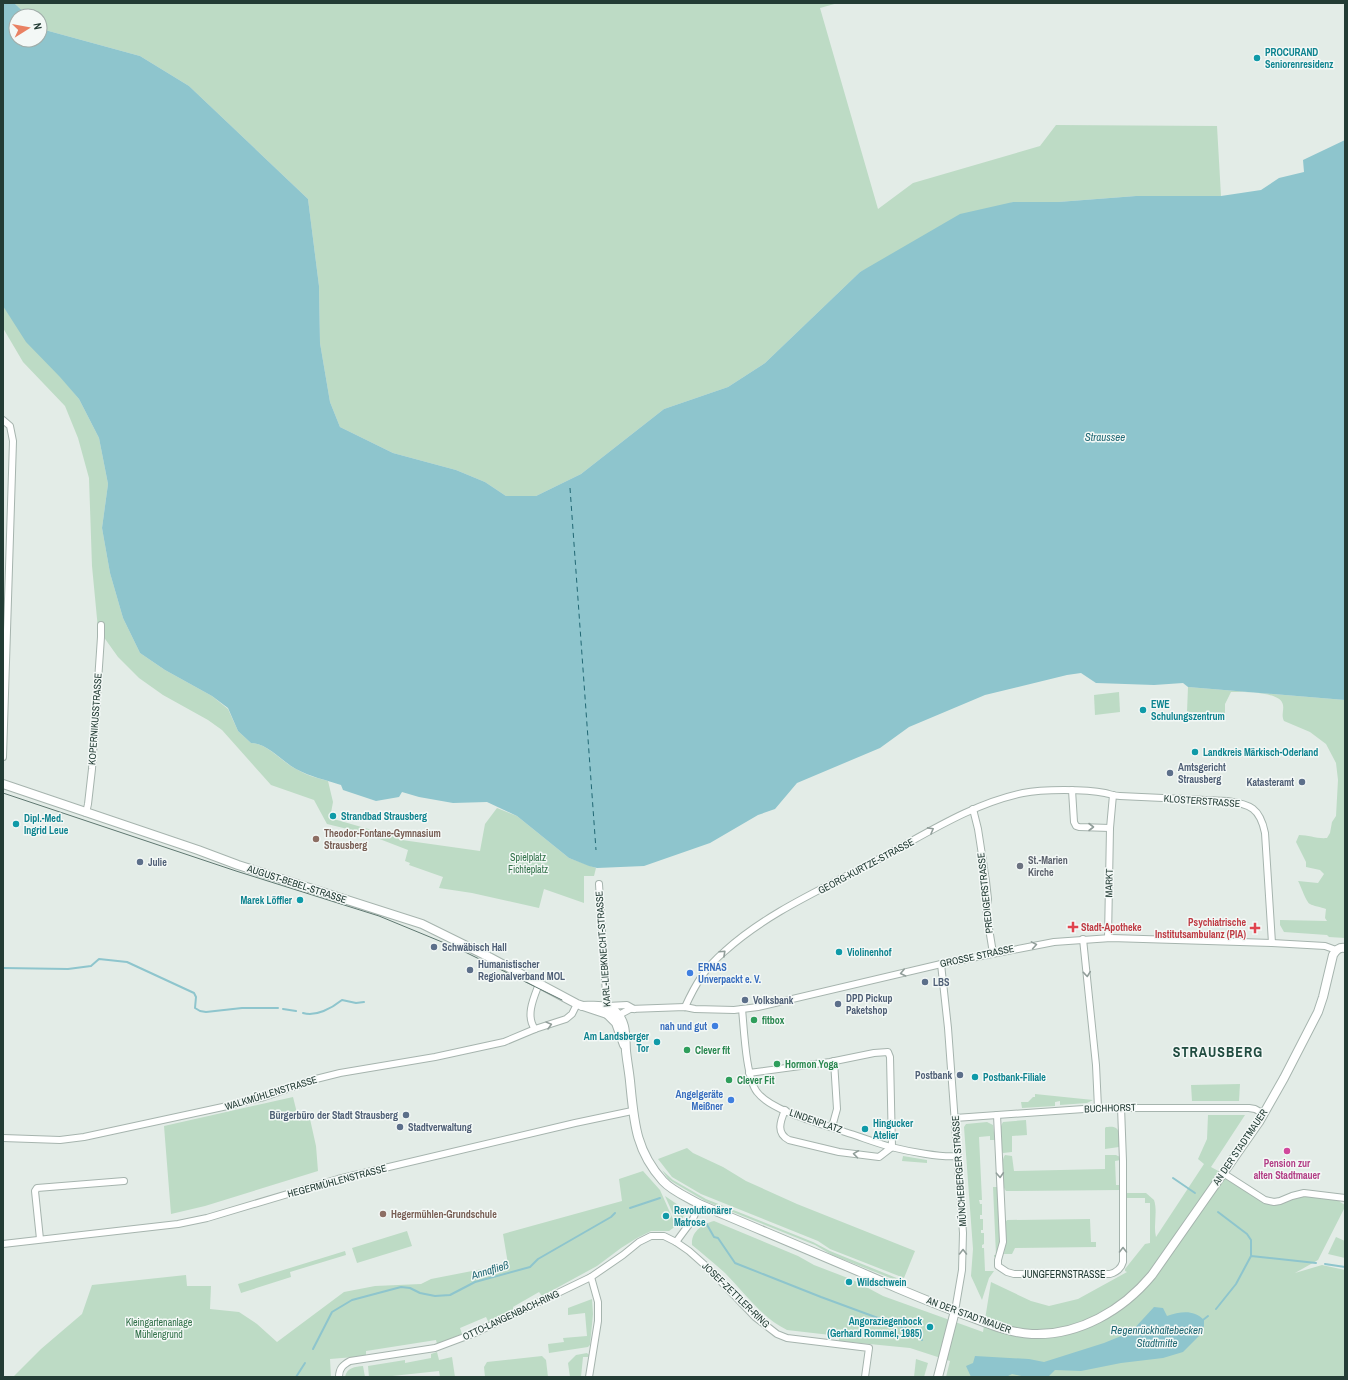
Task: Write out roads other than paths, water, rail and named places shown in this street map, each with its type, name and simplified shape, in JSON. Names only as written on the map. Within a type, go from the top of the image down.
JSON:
[{"type":"street","points":[[3,420],[8,423],[12,431],[13,441],[3,757]]},
{"type":"street","name":"KOPERNIKUSSTRASSE","points":[[86,813],[92,769],[101,625]]},
{"type":"street","name":"AUGUST-BEBEL-STRASSE","points":[[3,784],[238,865],[422,924],[456,940],[579,1005],[607,1010],[619,1016]]},
{"type":"street","points":[[1072,790],[1074,822],[1076,826],[1110,828]]},
{"type":"street","name":"GEORG-KURTZE-STRASSE","points":[[685,1007],[702,974],[724,951],[764,921],[973,809],[1024,793],[1072,790],[1083,791]]},
{"type":"street","name":"KLOSTERSTRASSE","points":[[1083,791],[1113,795],[1241,803],[1255,810],[1263,821],[1267,843],[1272,943]]},
{"type":"street","name":"MARKT","points":[[1108,938],[1110,828],[1113,795]]},
{"type":"street","name":"PREDIGERSTRASSE","points":[[973,809],[980,843],[988,899],[986,910],[992,953]]},
{"type":"street","name":"KARL-LIEBKNECHT-STRASSE","points":[[598,884],[607,1010]]},
{"type":"street","name":"GROSSE STRASSE","points":[[619,1016],[630,1009],[685,1007],[695,1009],[742,1009],[778,1003],[992,953],[1054,942],[1083,939],[1108,938],[1272,943],[1325,946],[1336,950]]},
{"type":"street","points":[[1083,939],[1098,1108]]},
{"type":"street","points":[[1336,950],[1341,947],[1345,948]]},
{"type":"street","name":"AN DER STADTMAUER","points":[[626,1051],[632,1111],[636,1132],[645,1157],[663,1182],[679,1193],[699,1204],[955,1312],[1003,1329],[1032,1334],[1057,1332],[1074,1329],[1119,1307],[1144,1285],[1264,1114],[1318,1012],[1333,954],[1336,950]]},
{"type":"street","name":"MÜNCHEBERGER STRASSE","points":[[938,1377],[955,1312],[964,1259],[958,1156],[941,964]]},
{"type":"street","points":[[535,1029],[531,1021],[531,1005],[539,984]]},
{"type":"street","name":"WALKMÜHLENSTRASSE","points":[[3,1138],[60,1140],[84,1137],[136,1127],[245,1102],[340,1073],[435,1057],[493,1044],[566,1019],[579,1005]]},
{"type":"street","name":"GROSSE STRASSE","points":[[607,1010],[627,1005],[634,1009]]},
{"type":"street","points":[[742,1009],[749,1073],[754,1088],[762,1098],[785,1110]]},
{"type":"street","points":[[607,1010],[616,1024],[626,1051]]},
{"type":"street","points":[[619,1016],[624,1026],[626,1051]]},
{"type":"street","points":[[749,1073],[834,1062],[874,1053],[888,1052],[890,1057],[892,1147]]},
{"type":"street","points":[[832,1127],[837,1109],[834,1062]]},
{"type":"street","name":"BUCHHORST","points":[[955,1118],[1121,1107],[1249,1108],[1264,1114]]},
{"type":"street","name":"JUNGFERNSTRASSE","points":[[997,1115],[1003,1242],[998,1260],[998,1266],[1007,1272],[1014,1274],[1115,1273],[1120,1269],[1123,1262],[1121,1107]]},
{"type":"street","name":"LINDENPLATZ","points":[[892,1147],[879,1157],[839,1152],[793,1142],[784,1138],[780,1132],[780,1124],[785,1110],[892,1147],[938,1156],[958,1156]]},
{"type":"street","name":"HEGERMÜHLENSTRASSE","points":[[3,1244],[178,1224],[207,1218],[338,1179],[632,1111]]},
{"type":"street","points":[[1223,1172],[1265,1200],[1274,1202],[1304,1193],[1345,1198]]},
{"type":"street","points":[[40,1239],[35,1191],[37,1188],[124,1181]]},
{"type":"street","points":[[676,1242],[693,1219],[699,1204]]},
{"type":"street","name":"JOSEF-ZETTLER-RING","points":[[591,1277],[617,1260],[639,1242],[651,1236],[664,1236],[676,1242],[707,1267],[755,1317],[777,1334],[787,1338],[869,1348],[865,1377]]},
{"type":"street","points":[[589,1377],[598,1321],[598,1302],[591,1277]]},
{"type":"street","name":"OTTO-LANGENBACH-RING","points":[[339,1377],[339,1372],[342,1365],[350,1361],[439,1347],[475,1334],[591,1277]]},
{"type":"water","name":"Straussee","points":[[3,3],[14,3],[19,8],[8,8],[8,48],[48,48],[48,31],[140,56],[189,86],[308,199],[319,286],[320,343],[330,402],[340,427],[393,453],[456,470],[485,482],[506,496],[536,496],[581,474],[664,409],[728,387],[765,363],[860,272],[960,214],[1013,202],[1058,202],[1136,196],[1221,196],[1261,190],[1279,178],[1304,172],[1303,160],[1345,140],[1345,700],[1188,687],[1183,683],[1154,685],[1096,683],[1081,673],[1067,675],[985,695],[909,727],[880,748],[797,783],[775,809],[758,815],[710,843],[644,866],[597,868],[589,866],[569,858],[517,816],[487,802],[453,803],[419,797],[402,792],[399,797],[376,801],[343,790],[341,785],[302,772],[291,766],[269,749],[251,743],[238,731],[228,708],[212,696],[165,670],[140,653],[123,618],[110,573],[102,528],[108,484],[99,438],[79,399],[26,342],[3,306]]},
{"type":"water","name":"Regenrückhaltebecken Stadtmitte","points":[[1154,1307],[1163,1308],[1167,1316],[1186,1312],[1195,1314],[1204,1320],[1204,1326],[1199,1336],[1183,1352],[1163,1358],[1121,1363],[1081,1371],[1055,1370],[1048,1377],[1026,1377],[1012,1374],[1006,1377],[971,1377],[966,1366],[973,1363],[975,1356],[1029,1359],[1044,1362],[1104,1343],[1131,1332]]},
{"type":"waterway","points":[[3,968],[68,969],[91,966],[99,959],[127,962],[194,993],[196,997],[195,1008],[200,1011],[206,1012],[242,1008],[278,1008]]},
{"type":"waterway","points":[[303,1013],[318,1013],[329,1009],[342,1000],[356,1003],[364,1002]]},
{"type":"waterway","points":[[283,1009],[296,1011]]},
{"type":"waterway","points":[[1173,1178],[1195,1193]]},
{"type":"waterway","name":"Annafließ","points":[[630,1208],[660,1198]]},
{"type":"waterway","points":[[1218,1212],[1247,1234],[1251,1240],[1251,1256]]},
{"type":"waterway","name":"Annafließ","points":[[313,1349],[332,1312],[352,1300],[401,1287],[410,1288],[420,1293],[435,1296],[450,1295],[475,1282],[530,1267],[538,1259],[611,1217],[615,1213]]},
{"type":"waterway","points":[[706,1223],[714,1237],[718,1238],[735,1263],[905,1328],[916,1334],[922,1340]]},
{"type":"waterway","points":[[1216,1309],[1236,1284],[1251,1256],[1316,1263]]},
{"type":"waterway","points":[[1325,1264],[1345,1267]]},
{"type":"waterway","points":[[1203,1320],[1208,1316]]},
{"type":"waterway","name":"Annafließ","points":[[296,1377],[305,1363]]},
{"type":"tram line","points":[[3,793],[236,871],[379,916],[459,949],[562,1000]]},
{"type":"place","name":"PROCURAND Seniorenresidenz","points":[[1257,58]]},
{"type":"place","name":"EWE Schulungszentrum","points":[[1143,710]]},
{"type":"place","name":"Landkreis Märkisch-Oderland","points":[[1195,752]]},
{"type":"place","name":"Amtsgericht Strausberg","points":[[1170,773]]},
{"type":"place","name":"Katasteramt","points":[[1302,782]]},
{"type":"place","name":"Strandbad Strausberg","points":[[333,816]]},
{"type":"place","name":"Dipl.-Med. Ingrid Leue","points":[[16,824]]},
{"type":"place","name":"Theodor-Fontane-Gymnasium Strausberg","points":[[316,839]]},
{"type":"place","name":"Julie","points":[[140,862]]},
{"type":"place","name":"St.-Marien Kirche","points":[[1020,866]]},
{"type":"place","name":"Marek Löffler","points":[[300,900]]},
{"type":"place","name":"Stadt-Apotheke","points":[[1073,927]]},
{"type":"place","name":"Psychiatrische Institutsambulanz (PIA)","points":[[1255,928]]},
{"type":"place","name":"Schwäbisch Hall","points":[[434,947]]},
{"type":"place","name":"Violinenhof","points":[[839,952]]},
{"type":"place","name":"Humanistischer Regionalverband MOL","points":[[470,970]]},
{"type":"place","name":"ERNAS Unverpackt e. V.","points":[[690,973]]},
{"type":"place","name":"LBS","points":[[925,982]]},
{"type":"place","name":"Volksbank","points":[[745,1000]]},
{"type":"place","name":"DPD Pickup Paketshop","points":[[838,1004]]},
{"type":"place","name":"fitbox","points":[[754,1020]]},
{"type":"place","name":"nah und gut","points":[[715,1026]]},
{"type":"place","name":"Am Landsberger Tor","points":[[657,1042]]},
{"type":"place","name":"Clever fit","points":[[687,1050]]},
{"type":"place","name":"Hormon Yoga","points":[[777,1064]]},
{"type":"place","name":"Postbank","points":[[960,1075]]},
{"type":"place","name":"Postbank-Filiale","points":[[975,1077]]},
{"type":"place","name":"Clever Fit","points":[[729,1080]]},
{"type":"place","name":"Angelgeräte Meißner","points":[[731,1100]]},
{"type":"place","name":"Bürgerbüro der Stadt Strausberg","points":[[406,1115]]},
{"type":"place","name":"Stadtverwaltung","points":[[400,1127]]},
{"type":"place","name":"Hingucker Atelier","points":[[865,1129]]},
{"type":"place","name":"Pension zur alten Stadtmauer","points":[[1287,1151]]},
{"type":"place","name":"Hegermühlen-Grundschule","points":[[383,1214]]},
{"type":"place","name":"Revolutionärer Matrose","points":[[666,1216]]},
{"type":"place","name":"Wildschwein","points":[[849,1282]]},
{"type":"place","name":"Angoraziegenbock (Gerhard Rommel, 1985)","points":[[930,1327]]},
{"type":"district","name":"STRAUSBERG","points":[[1218,1052]]},
{"type":"park label","name":"Spielplatz Fichteplatz","points":[[528,862]]},
{"type":"park label","name":"Kleingartenanlage Mühlengrund","points":[[159,1328]]}]
